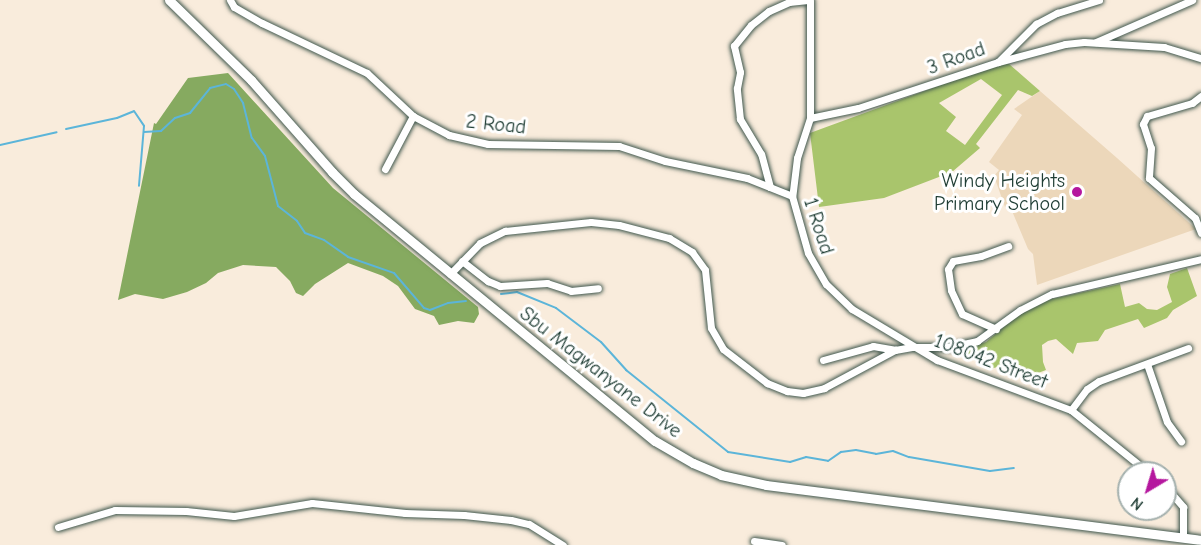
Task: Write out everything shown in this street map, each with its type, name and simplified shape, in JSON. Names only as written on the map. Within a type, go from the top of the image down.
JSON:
[{"type":"main road","name":"Sbu Magwanyane Drive","points":[[169,0],[252,80],[332,172],[450,274],[655,441],[722,476],[766,485],[1201,540]]},
{"type":"street","name":"2 Road","points":[[230,0],[234,7],[262,23],[367,73],[413,116],[440,131],[477,142],[618,146],[664,160],[736,175],[792,196]]},
{"type":"street","points":[[770,187],[761,154],[740,119],[737,88],[740,72],[734,46],[751,25],[769,11],[789,2],[809,0]]},
{"type":"street","name":"1 Road","points":[[809,0],[810,118],[797,158],[792,196],[808,253],[826,284],[852,309],[895,334],[912,347]]},
{"type":"street","name":"3 Road","points":[[810,118],[858,108],[998,62],[1036,24],[1058,13],[1099,0]]},
{"type":"street","points":[[1095,42],[1192,0]]},
{"type":"street","points":[[998,62],[1065,44],[1095,42],[1164,47],[1201,58]]},
{"type":"street","points":[[1201,96],[1192,103],[1147,116],[1143,124],[1151,148],[1149,178],[1195,218],[1201,233]]},
{"type":"street","points":[[385,170],[413,116]]},
{"type":"street","name":"108042 Street","points":[[450,274],[487,238],[505,231],[572,222],[619,225],[669,238],[692,252],[705,270],[709,318],[718,343],[740,364],[776,387],[795,393],[824,388],[895,350],[912,347],[955,368],[1071,410],[1134,461]]},
{"type":"street","points":[[996,329],[962,314],[951,290],[948,269],[953,261],[981,256],[1008,246]]},
{"type":"street","points":[[912,347],[961,346],[984,338],[1020,310],[1052,294],[1201,259]]},
{"type":"street","points":[[462,261],[500,286],[541,283],[553,284],[571,291],[598,288]]},
{"type":"street","points":[[823,360],[873,346],[895,350]]},
{"type":"street","points":[[1071,410],[1092,385],[1188,348]]},
{"type":"street","points":[[1147,364],[1167,422],[1181,441]]},
{"type":"street","points":[[1177,500],[1183,507],[1183,538]]},
{"type":"street","points":[[58,527],[115,510],[234,516],[312,502],[405,513],[464,515],[511,520],[529,524],[563,545]]},
{"type":"street","points":[[754,541],[782,545]]},
{"type":"shaded area","name":"Windy Heights Primary School","points":[[1040,91],[1196,229],[1037,285],[1033,254],[1028,249],[1012,211],[1005,207],[994,176],[999,170],[989,162],[1022,115],[1014,109]]},
{"type":"green space","points":[[998,64],[1009,64],[1040,91],[1032,96],[1018,90],[976,144],[980,148],[952,172],[884,198],[819,207],[810,133]],"holes":[[[981,79],[1002,95],[965,145],[946,131],[956,117],[939,103]]]},
{"type":"green space","points":[[228,73],[333,188],[478,307],[479,314],[474,323],[458,321],[439,325],[434,316],[415,309],[398,286],[383,276],[348,263],[315,284],[303,296],[296,293],[290,281],[276,267],[243,265],[218,273],[206,283],[187,292],[163,299],[135,294],[118,300],[154,123],[156,124],[188,78]]},
{"type":"green space","points":[[1187,268],[1197,296],[1173,310],[1167,318],[1144,328],[1138,319],[1105,330],[1098,341],[1077,343],[1073,354],[1056,339],[1048,341],[1042,345],[1046,370],[1038,373],[1009,363],[991,369],[957,351],[986,342],[1017,316],[1047,300],[1120,284],[1125,307],[1139,303],[1147,309],[1157,310],[1172,302],[1167,287],[1170,274]]},
{"type":"waterway","points":[[144,132],[161,131],[175,118],[190,113],[210,88],[226,84],[234,89],[243,103],[252,138],[265,156],[278,206],[297,221],[305,233],[324,240],[348,257],[394,273],[424,308],[430,310],[448,303],[466,301]]},
{"type":"waterway","points":[[66,129],[117,118],[134,111],[144,126],[139,186]]},
{"type":"waterway","points":[[0,145],[57,132]]},
{"type":"waterway","points":[[501,294],[517,292],[556,308],[601,342],[626,370],[728,452],[790,462],[806,457],[828,461],[841,452],[856,450],[876,454],[893,451],[909,457],[990,471],[1014,468]]},
{"type":"place","name":"Windy Heights Primary School","points":[[1077,192]]}]
